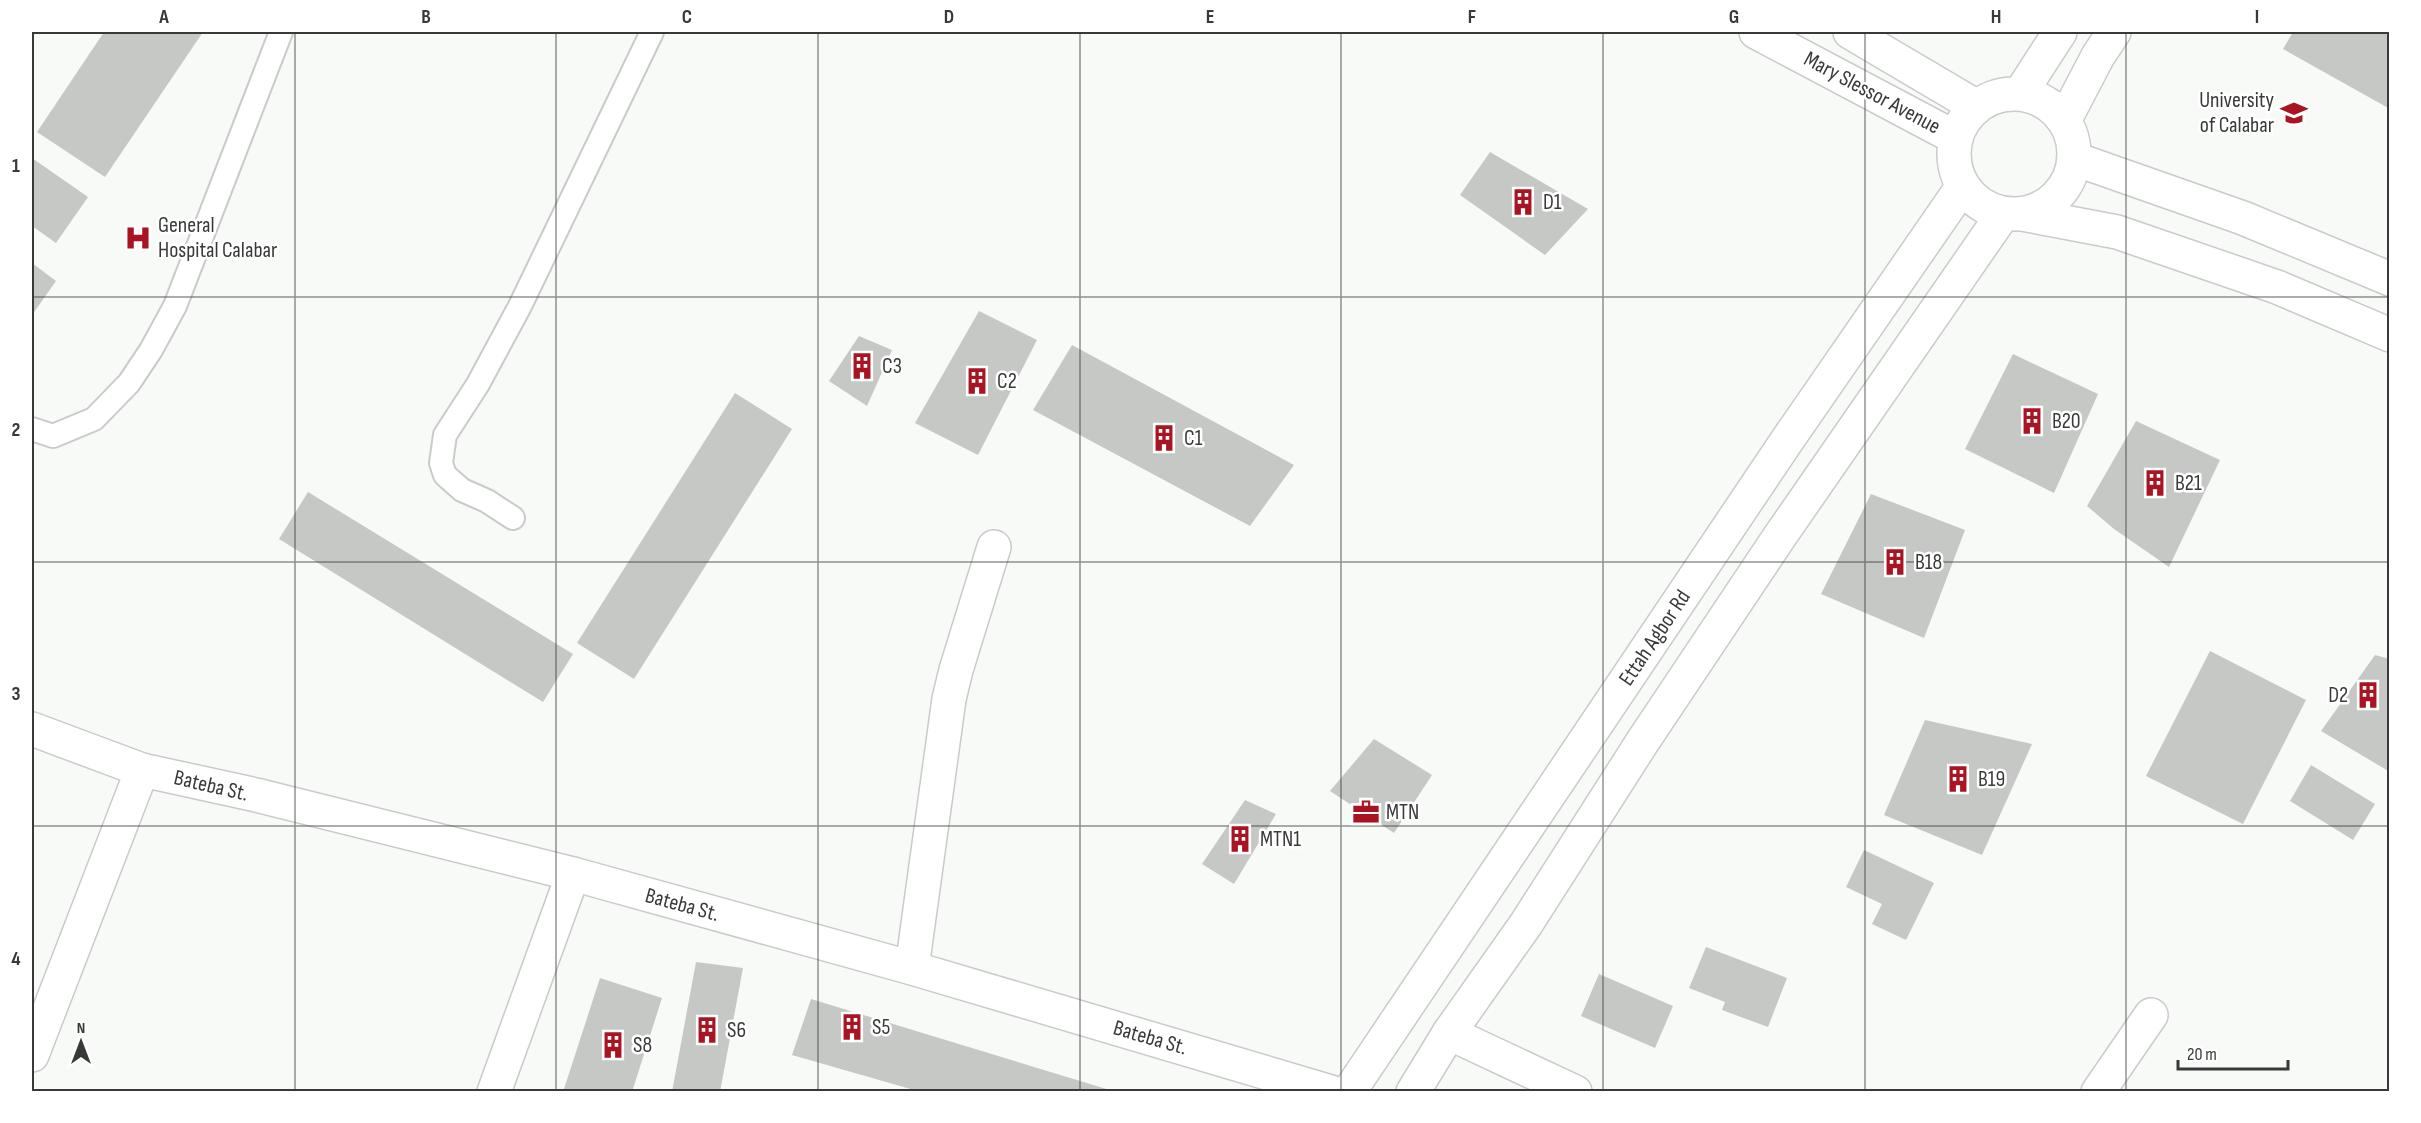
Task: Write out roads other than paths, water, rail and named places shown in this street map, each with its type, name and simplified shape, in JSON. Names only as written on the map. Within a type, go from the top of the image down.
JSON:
[{"type":"street","name":"Mary Slessor Avenue","points":[[1756,32],[1956,138]]},
{"type":"street","name":"Mary Slessor Avenue","points":[[1850,32],[1977,107]]},
{"type":"street","points":[[2020,94],[2060,32]]},
{"type":"street","points":[[2064,121],[2098,56],[2114,32]]},
{"type":"street","points":[[1413,1092],[1449,1033],[1526,924],[1643,741],[1767,555],[2012,214],[2041,208],[2058,196],[2069,179],[2075,159],[2073,140],[2064,121],[2053,108],[2038,99],[2020,94],[1990,99],[1977,107],[1964,121],[1956,138],[1955,163],[1963,186],[1974,199],[1987,208],[2012,214],[2118,232],[2277,287],[2390,335]]},
{"type":"street","points":[[2075,159],[2242,218],[2390,279]]},
{"type":"street","name":"Ettah Agbor Rd","points":[[1349,1092],[1786,442],[1963,186]]},
{"type":"street","points":[[912,968],[949,699],[994,547]]},
{"type":"street","name":"Bateba St.","points":[[32,729],[142,770],[267,798],[573,874],[912,968],[1331,1092]]},
{"type":"street","points":[[32,1055],[142,770]]},
{"type":"street","points":[[494,1092],[573,874]]},
{"type":"street","points":[[2098,1092],[2151,1015]]},
{"type":"street","points":[[1449,1033],[1575,1092]]},
{"type":"lane","points":[[32,429],[53,436],[94,419],[129,383],[151,350],[175,306],[281,32]]},
{"type":"lane","points":[[513,518],[487,501],[462,490],[445,475],[441,463],[446,435],[478,384],[520,306],[652,32]]},
{"type":"place","name":"University of Calabar","points":[[2294,113]]},
{"type":"place","name":"D1","points":[[1523,202]]},
{"type":"place","name":"General Hospital Calabar","points":[[138,238]]},
{"type":"place","name":"C3","points":[[862,366]]},
{"type":"place","name":"C2","points":[[977,381]]},
{"type":"place","name":"B20","points":[[2032,421]]},
{"type":"place","name":"C1","points":[[1164,438]]},
{"type":"place","name":"B21","points":[[2155,483]]},
{"type":"place","name":"B18","points":[[1895,562]]},
{"type":"place","name":"D2","points":[[2368,695]]},
{"type":"place","name":"B19","points":[[1958,779]]},
{"type":"place","name":"MTN","points":[[1366,812]]},
{"type":"place","name":"MTN1","points":[[1240,839]]},
{"type":"place","name":"S5","points":[[852,1027]]},
{"type":"place","name":"S6","points":[[707,1030]]},
{"type":"place","name":"S8","points":[[613,1045]]}]
